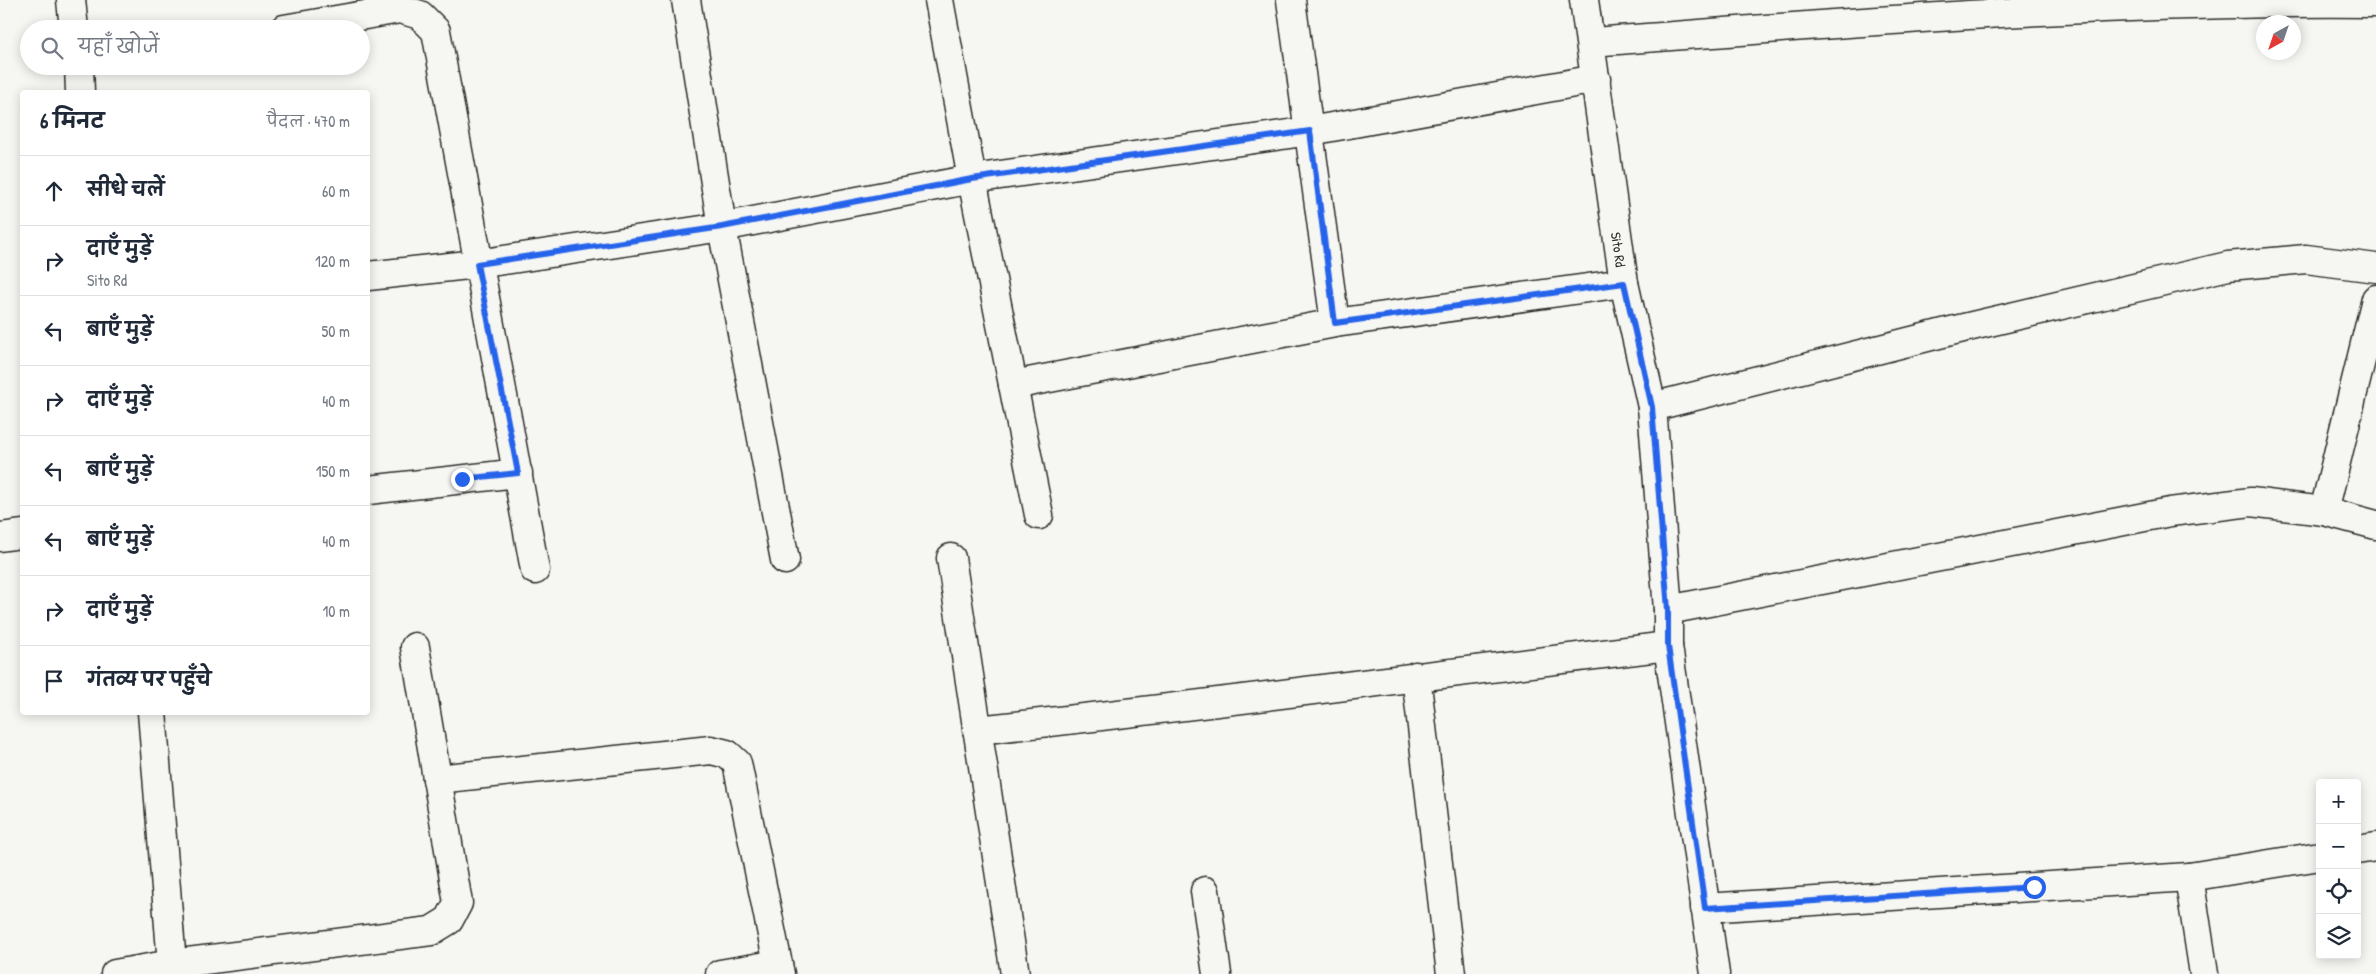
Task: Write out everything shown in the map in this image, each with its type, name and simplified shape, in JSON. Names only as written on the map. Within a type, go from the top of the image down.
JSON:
[{"type":"street","points":[[71,0],[73,20]]},
{"type":"street","points":[[686,0],[722,227],[785,560]]},
{"type":"street","points":[[939,0],[972,179],[1039,515]]},
{"type":"street","points":[[1291,0],[1335,323]]},
{"type":"street","name":"Sito Rd","points":[[1584,0],[1624,283],[1652,407],[1668,610],[1668,646],[1715,974]]},
{"type":"street","points":[[1591,42],[1950,16],[2265,1],[2376,3]]},
{"type":"street","points":[[336,20],[400,9],[420,15],[436,31],[477,264],[535,570]]},
{"type":"street","points":[[370,276],[477,264],[722,227],[972,179],[1310,131],[1596,79]]},
{"type":"street","points":[[1652,407],[1955,330],[2228,266],[2306,259],[2376,268]]},
{"type":"street","points":[[1013,385],[1335,323],[1624,283]]},
{"type":"street","points":[[2324,511],[2376,299]]},
{"type":"street","points":[[370,490],[518,473]]},
{"type":"street","points":[[1668,610],[2170,512],[2251,502],[2324,511],[2376,525]]},
{"type":"street","points":[[0,537],[20,534]]},
{"type":"street","points":[[951,558],[1015,974]]},
{"type":"street","points":[[977,730],[1167,710],[1416,676],[1668,646]]},
{"type":"street","points":[[115,974],[172,964],[431,930],[449,920],[458,903],[415,647]]},
{"type":"street","points":[[1416,676],[1451,974]]},
{"type":"street","points":[[152,715],[172,964]]},
{"type":"street","points":[[437,779],[711,750],[727,754],[737,763],[779,969],[720,974]]},
{"type":"street","points":[[2361,849],[2376,847]]},
{"type":"street","points":[[1705,908],[2189,877],[2316,857]]},
{"type":"street","points":[[2189,877],[2204,974]]},
{"type":"street","points":[[1205,892],[1217,974]]},
{"type":"route","points":[[462,479],[518,473],[477,264],[722,227],[972,179],[1310,131],[1335,323],[1624,283],[1652,407],[1668,610],[1668,646],[1705,908],[2034,887]]}]
